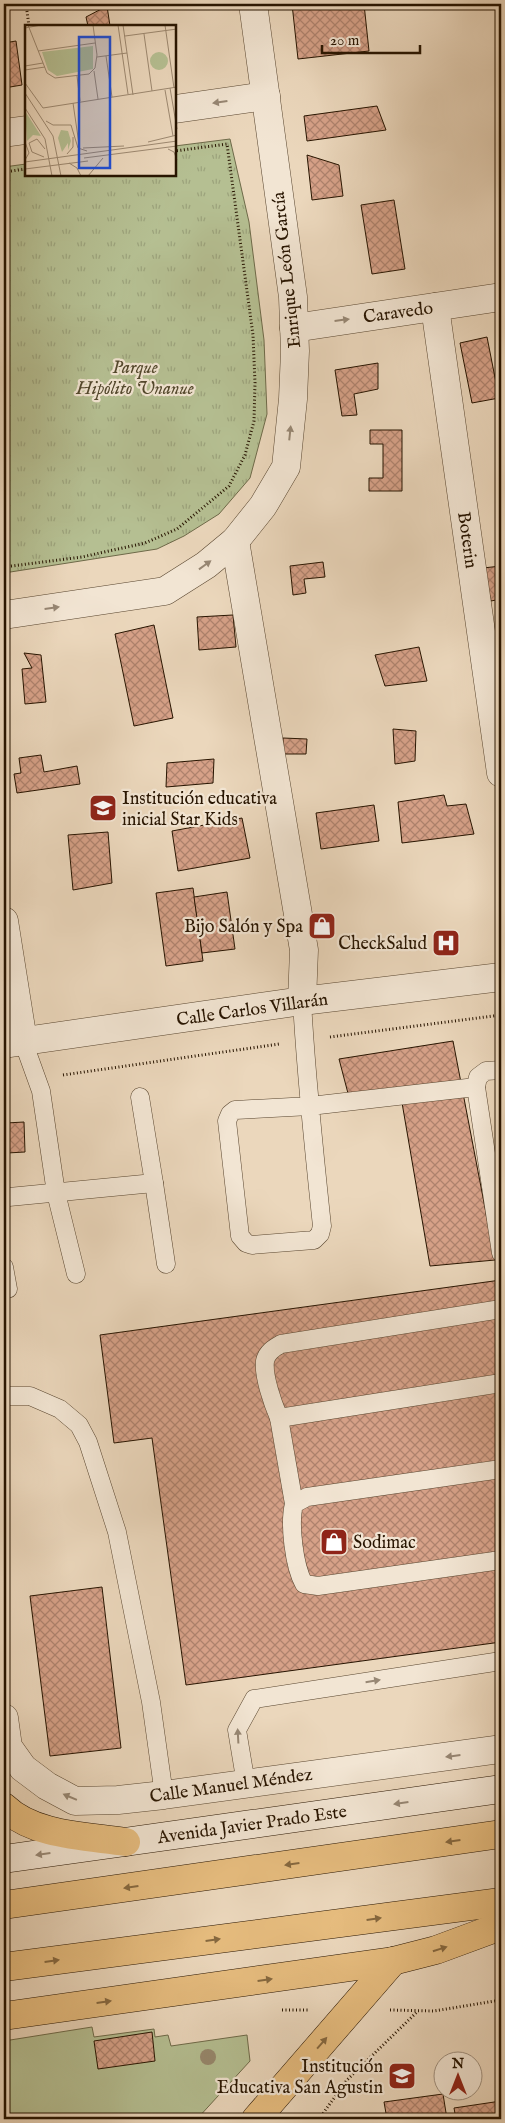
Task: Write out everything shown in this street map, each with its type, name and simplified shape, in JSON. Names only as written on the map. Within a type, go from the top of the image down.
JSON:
[{"type":"highway","points":[[4,1806],[22,1819],[37,1826],[60,1832],[126,1842]]},
{"type":"highway","points":[[4,1905],[501,1834]]},
{"type":"highway","points":[[4,1968],[501,1902]]},
{"type":"highway","points":[[4,2016],[393,1961],[436,1950],[501,1926]]},
{"type":"highway","points":[[256,2119],[393,1961]]},
{"type":"street","name":"Enrique León García","points":[[4,615],[165,591],[206,565],[236,541],[263,506],[286,467],[293,399],[294,328],[292,297],[253,4]]},
{"type":"street","points":[[176,109],[266,96]]},
{"type":"street","points":[[4,133],[25,130]]},
{"type":"street","name":"Caravedo","points":[[294,328],[501,297]]},
{"type":"street","name":"Boterin","points":[[435,308],[501,773]]},
{"type":"street","points":[[236,541],[304,950],[302,1002]]},
{"type":"street","points":[[4,921],[13,1042]]},
{"type":"street","name":"Calle Carlos Villarán","points":[[13,1042],[501,977]]},
{"type":"street","name":"Calle Manuel Méndez","points":[[4,1718],[8,1747],[23,1768],[47,1786],[75,1801],[118,1800],[164,1795],[501,1749]]},
{"type":"street","name":"Avenida Javier Prado Este","points":[[4,1859],[501,1789]]},
{"type":"lane","points":[[302,1002],[304,1040],[310,1106],[322,1226],[320,1234],[314,1240],[252,1245],[246,1243],[240,1236],[227,1121],[230,1114],[236,1110],[310,1106],[476,1087]]},
{"type":"lane","points":[[13,1042],[37,1078],[41,1091],[56,1193],[76,1274]]},
{"type":"lane","points":[[501,1070],[486,1071],[478,1077],[476,1087],[501,1253]]},
{"type":"lane","points":[[140,1097],[166,1264]]},
{"type":"lane","points":[[4,1200],[9,1196],[154,1183]]},
{"type":"lane","points":[[4,1267],[8,1289]]},
{"type":"lane","points":[[501,1309],[281,1344],[272,1349],[265,1361],[270,1395],[279,1418],[294,1504],[291,1516],[298,1574],[304,1584],[318,1586],[501,1560]]},
{"type":"lane","points":[[279,1418],[501,1384]]},
{"type":"lane","points":[[4,1396],[30,1396],[60,1410],[79,1425],[88,1442],[117,1532],[151,1702],[164,1795]]},
{"type":"lane","points":[[294,1504],[307,1497],[501,1469]]},
{"type":"lane","points":[[246,1784],[236,1730],[254,1699],[501,1661]]},
{"type":"path","points":[[26,4],[29,25]]},
{"type":"path","points":[[4,567],[82,557],[136,545],[177,529],[229,486],[245,455],[254,421],[253,334],[228,144],[176,151]]},
{"type":"path","points":[[4,172],[25,169]]},
{"type":"path","points":[[37,1078],[501,1014]]},
{"type":"path","points":[[273,2010],[434,2011],[501,2000]]},
{"type":"path","points":[[319,2119],[348,2080],[419,2011]]},
{"type":"green space","name":"Parque Hipólito Unanue","points":[[230,139],[249,222],[264,340],[267,414],[250,478],[219,514],[184,536],[157,549],[4,573],[4,167],[25,164],[25,176],[176,176],[176,146]]},
{"type":"green space","points":[[92,2027],[94,2037],[154,2029],[155,2037],[168,2035],[171,2046],[247,2035],[250,2061],[197,2119],[4,2119],[4,2041]]},
{"type":"building","points":[[292,4],[364,4],[369,51],[298,59]]},
{"type":"building","points":[[107,6],[110,25],[88,25],[86,17]]},
{"type":"building","points":[[16,41],[22,85],[4,88],[4,43]]},
{"type":"building","points":[[377,106],[386,130],[307,141],[304,116]]},
{"type":"building","points":[[307,155],[339,165],[343,196],[312,200]]},
{"type":"building","points":[[394,200],[405,269],[372,274],[361,205]]},
{"type":"building","points":[[487,337],[499,398],[472,403],[460,343]]},
{"type":"building","points":[[378,363],[378,389],[354,394],[357,415],[342,416],[335,370]]},
{"type":"building","points":[[370,430],[402,430],[402,491],[369,491],[369,478],[383,478],[383,444],[370,444]]},
{"type":"building","points":[[323,562],[325,577],[304,579],[306,593],[293,595],[290,566]]},
{"type":"building","points":[[501,566],[501,599],[491,601],[483,568]]},
{"type":"building","points":[[233,615],[236,647],[199,650],[197,617]]},
{"type":"building","points":[[154,625],[173,718],[134,726],[115,634]]},
{"type":"building","points":[[501,638],[501,676],[494,667],[491,639]]},
{"type":"building","points":[[419,647],[427,681],[385,686],[375,655]]},
{"type":"building","points":[[24,653],[41,655],[46,702],[25,704],[22,669],[32,668]]},
{"type":"building","points":[[393,729],[416,731],[415,761],[395,764]]},
{"type":"building","points":[[283,738],[307,739],[306,754],[283,754]]},
{"type":"building","points":[[41,755],[44,772],[77,766],[80,784],[17,793],[14,774],[21,773],[19,758]]},
{"type":"building","points":[[214,759],[213,783],[166,787],[167,763]]},
{"type":"building","points":[[444,795],[447,806],[466,804],[474,834],[402,843],[398,802]]},
{"type":"building","points":[[374,805],[379,841],[321,849],[316,813]]},
{"type":"building","points":[[242,818],[250,858],[178,871],[172,831]]},
{"type":"building","points":[[108,832],[112,883],[73,890],[68,835]]},
{"type":"building","points":[[193,888],[203,961],[166,966],[156,893]]},
{"type":"building","points":[[227,892],[235,949],[202,953],[194,897]]},
{"type":"building","points":[[453,1041],[495,1260],[430,1266],[400,1091],[350,1101],[339,1059]]},
{"type":"building","points":[[4,1101],[6,1101],[6,1123],[24,1122],[25,1152],[7,1153],[7,1176],[4,1177]]},
{"type":"building","name":"Sodimac","points":[[501,1280],[501,1642],[186,1685],[152,1438],[114,1443],[100,1335]]},
{"type":"building","points":[[102,1587],[121,1748],[50,1756],[30,1596]]},
{"type":"building","points":[[152,2032],[155,2061],[98,2069],[94,2041]]},
{"type":"building","points":[[432,2095],[432,2100],[444,2100],[447,2119],[387,2119],[384,2102]]},
{"type":"building","points":[[501,2101],[501,2119],[456,2119],[454,2108]]},
{"type":"place","name":"Institución educativa inicial Star Kids","points":[[103,808]]},
{"type":"place","name":"Bijo Salón y Spa","points":[[322,926]]},
{"type":"place","name":"CheckSalud","points":[[446,943]]},
{"type":"place","name":"Sodimac","points":[[334,1542]]},
{"type":"place","name":"Institución Educativa San Agustin","points":[[402,2076]]}]
